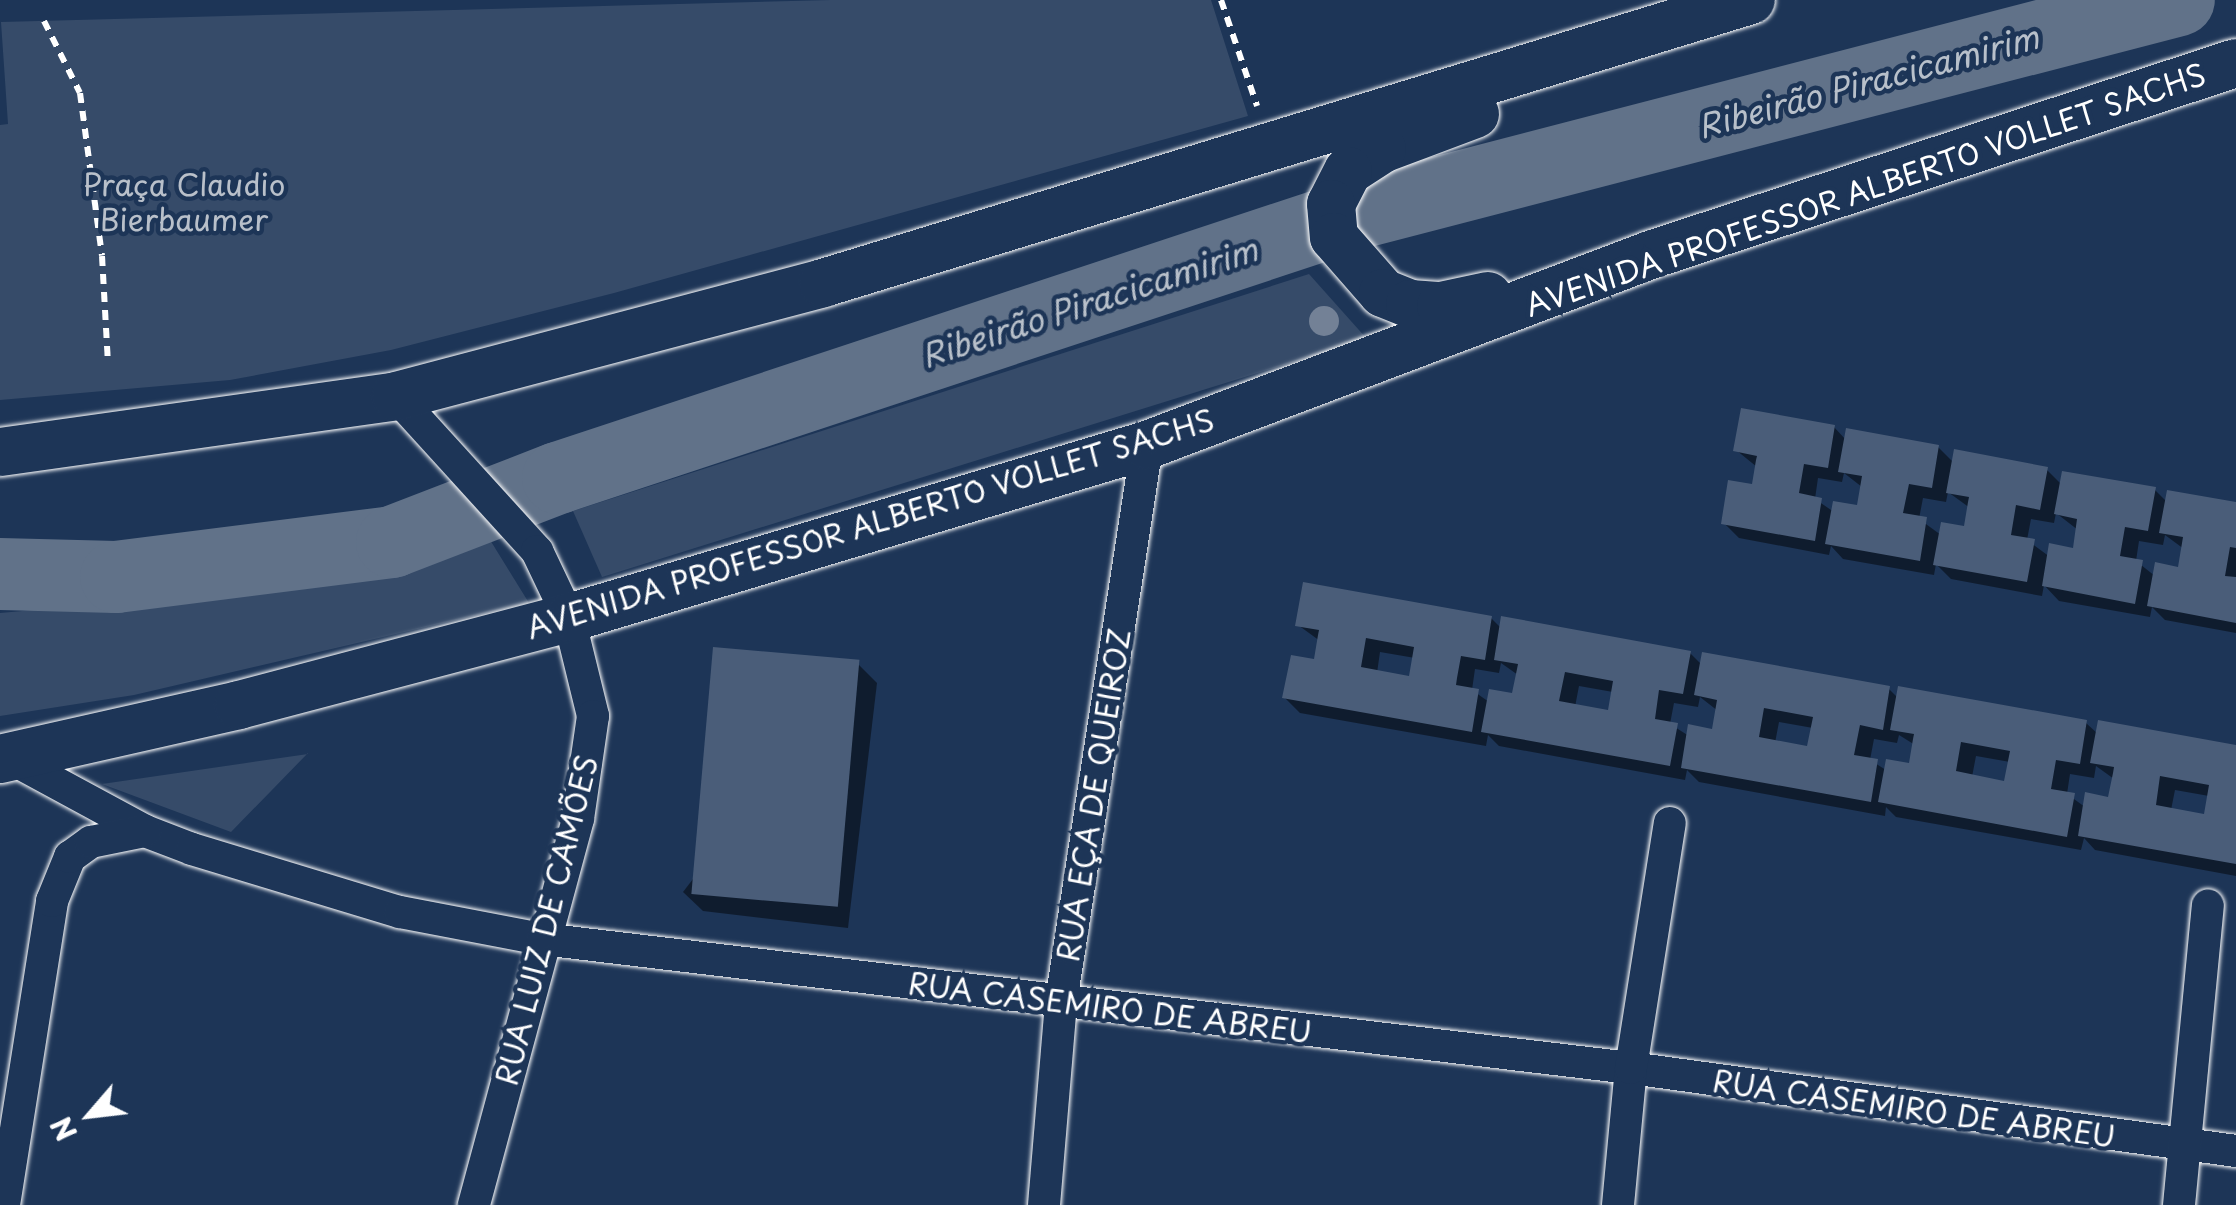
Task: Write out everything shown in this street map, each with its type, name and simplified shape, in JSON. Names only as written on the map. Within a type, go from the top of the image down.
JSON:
[{"type":"main road","points":[[0,452],[396,396],[822,283],[1751,0]]},
{"type":"main road","points":[[1627,36],[1603,60],[1557,84],[1382,149],[1348,171],[1331,204],[1334,237],[1383,293],[1410,304],[1440,306],[1653,254]]},
{"type":"main road","name":"AVENIDA PROFESSOR ALBERTO VOLLET SACHS","points":[[6,759],[569,618],[1147,446],[1653,254],[2236,63]]},
{"type":"street","points":[[1627,36],[1661,0]]},
{"type":"street","name":"RUA LUIZ DE CAMÕES","points":[[396,396],[536,552],[569,618],[593,716],[591,755],[578,819],[542,939],[474,1205]]},
{"type":"street","name":"RUA EÇA DE QUEIROZ","points":[[1044,1205],[1061,1002],[1147,446]]},
{"type":"street","name":"RUA CASEMIRO DE ABREU","points":[[6,759],[145,830],[192,849],[400,912],[542,939],[1631,1068],[2236,1152]]},
{"type":"street","points":[[1618,1205],[1631,1068],[1670,823]]},
{"type":"street","points":[[4,1205],[52,901],[70,857],[92,842],[145,830]]},
{"type":"street","points":[[2178,1205],[2208,905]]},
{"type":"path","points":[[1221,0],[1270,145]]},
{"type":"path","points":[[44,21],[80,93],[102,256],[108,362]]},
{"type":"green space","name":"Praça Claudio Bierbaumer","points":[[831,0],[1211,0],[1248,116],[614,293],[391,350],[230,380],[0,400],[0,125],[8,124],[1,22]]},
{"type":"green space","points":[[1309,274],[1367,339],[602,577],[573,511]]},
{"type":"green space","points":[[487,535],[529,603],[134,695],[0,716],[0,613],[356,581]]},
{"type":"green space","points":[[307,754],[231,832],[102,784]]},
{"type":"building","points":[[1741,408],[1835,425],[1828,468],[1804,464],[1799,493],[1822,498],[1815,541],[1721,524],[1728,480],[1752,484],[1757,456],[1733,451]]},
{"type":"building","points":[[1846,428],[1939,445],[1932,488],[1909,484],[1903,513],[1927,517],[1920,561],[1825,544],[1833,501],[1857,505],[1862,476],[1838,472]]},
{"type":"building","points":[[1954,449],[2048,467],[2040,510],[2016,505],[2011,535],[2035,539],[2027,582],[1933,565],[1941,522],[1964,526],[1969,497],[1946,493]]},
{"type":"building","points":[[2062,471],[2156,487],[2148,531],[2125,527],[2120,556],[2143,560],[2135,604],[2042,586],[2049,543],[2073,548],[2077,519],[2054,514]]},
{"type":"building","points":[[2167,490],[2236,502],[2236,548],[2230,547],[2225,576],[2236,577],[2236,623],[2147,606],[2155,562],[2178,567],[2183,537],[2159,533]]},
{"type":"building","points":[[1303,582],[1492,616],[1485,660],[1461,656],[1457,678],[1456,685],[1479,689],[1472,732],[1282,698],[1291,655],[1314,659],[1319,630],[1295,626]],"holes":[[[1366,638],[1414,647],[1409,676],[1361,667]]]},
{"type":"building","points":[[1501,616],[1691,651],[1683,694],[1659,690],[1655,719],[1678,723],[1670,766],[1481,732],[1489,689],[1512,693],[1518,664],[1494,660]],"holes":[[[1565,672],[1613,681],[1608,710],[1559,701]]]},
{"type":"building","points":[[713,647],[859,660],[838,907],[691,894]]},
{"type":"building","points":[[1702,652],[1890,686],[1883,730],[1860,725],[1854,755],[1878,759],[1871,802],[1681,768],[1688,724],[1712,729],[1717,700],[1694,695]],"holes":[[[1764,708],[1813,717],[1807,746],[1759,737]]]},
{"type":"building","points":[[1898,686],[2087,720],[2080,764],[2056,760],[2051,789],[2075,793],[2067,837],[1878,802],[1886,759],[1909,763],[1914,734],[1890,730]],"holes":[[[1961,742],[2010,751],[2004,781],[1956,771]]]},
{"type":"building","points":[[2098,720],[2236,745],[2236,864],[2078,836],[2085,792],[2108,797],[2114,767],[2090,763]],"holes":[[[2160,776],[2209,785],[2204,814],[2156,805]]]},
{"type":"waterway","name":"Ribeirão Piracicamirim","points":[[0,574],[116,577],[392,542],[558,478],[1359,213],[2179,0]]}]
